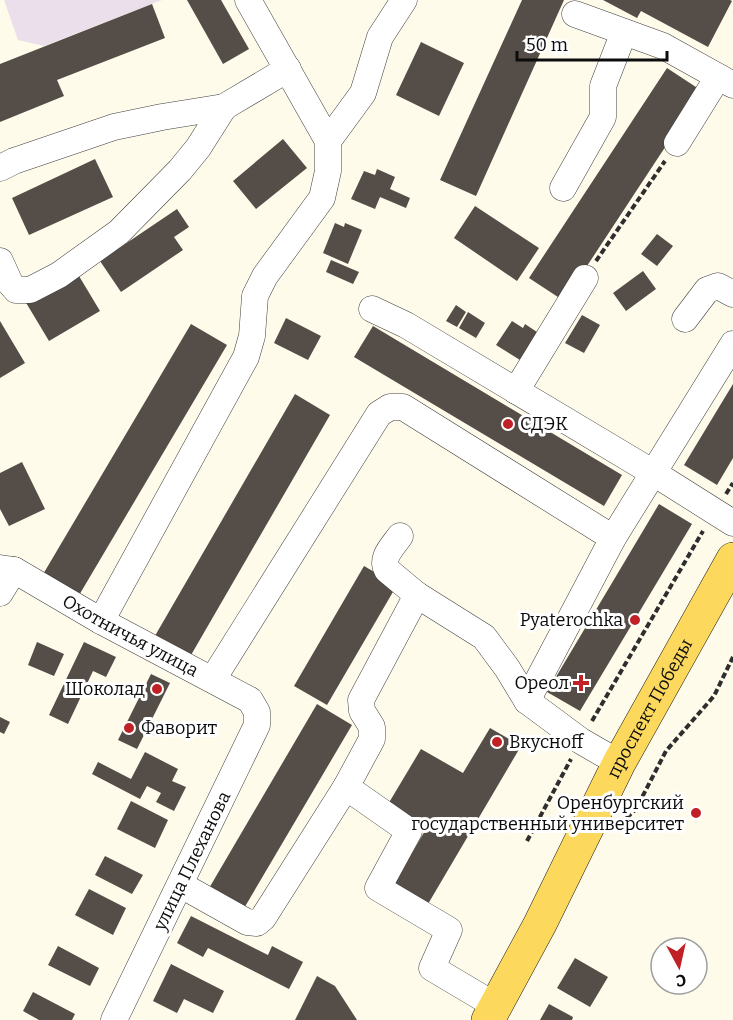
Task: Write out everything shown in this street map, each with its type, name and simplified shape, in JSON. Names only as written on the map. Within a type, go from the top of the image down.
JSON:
[{"type":"main road","name":"проспект Победы","points":[[492,1013],[540,924],[619,763],[733,559]]},
{"type":"street","points":[[101,621],[246,357],[252,336],[255,296],[265,276],[322,198],[328,171],[328,141],[248,0]]},
{"type":"street","points":[[328,141],[363,93],[380,37],[404,0]]},
{"type":"street","points":[[575,14],[663,46],[725,81],[677,143]]},
{"type":"street","points":[[563,188],[603,117],[603,86],[624,32]]},
{"type":"street","points":[[0,168],[14,161],[114,127],[224,106],[288,69]]},
{"type":"street","points":[[0,261],[10,283],[16,290],[30,290],[59,275],[119,232],[141,211],[198,148],[224,106]]},
{"type":"street","points":[[516,391],[585,278]]},
{"type":"street","points":[[685,320],[707,290],[718,286],[733,294]]},
{"type":"street","points":[[372,309],[406,325],[724,517]]},
{"type":"street","points":[[527,701],[613,538],[733,344]]},
{"type":"street","points":[[213,679],[379,414],[390,407],[403,407],[613,538]]},
{"type":"street","points":[[400,536],[385,559],[384,565],[387,570],[417,595],[483,638],[507,668],[527,701],[581,741],[619,763]]},
{"type":"street","points":[[0,593],[7,569]]},
{"type":"street","name":"Охотничья улица","points":[[7,569],[250,700]]},
{"type":"street","points":[[181,885],[247,922],[256,923],[263,918],[346,787],[373,733],[362,711],[361,700],[417,595]]},
{"type":"street","name":"улица Плеханова","points":[[114,1020],[257,725],[257,712],[250,700]]},
{"type":"street","points":[[346,787],[409,831],[378,888],[449,930],[432,969],[492,1013]]},
{"type":"path","points":[[585,278],[677,143]]},
{"type":"path","points":[[527,840],[581,741],[724,517],[733,483]]},
{"type":"path","points":[[620,823],[636,809],[666,751],[714,696],[733,657]]},
{"type":"shaded area","points":[[4,0],[162,0],[44,46],[18,40]]},
{"type":"building","points":[[187,0],[221,0],[249,49],[223,64]]},
{"type":"building","points":[[522,0],[564,0],[476,196],[440,180]]},
{"type":"building","points":[[603,0],[732,1],[708,47],[641,11],[637,18]]},
{"type":"building","points":[[152,4],[165,38],[57,80],[64,96],[0,122],[0,64]]},
{"type":"building","points":[[421,42],[464,63],[439,116],[396,95]]},
{"type":"building","points":[[667,68],[702,91],[564,301],[529,278]]},
{"type":"building","points":[[283,139],[307,168],[256,209],[233,181]]},
{"type":"building","points":[[95,159],[113,197],[29,235],[12,198]]},
{"type":"building","points":[[377,169],[395,177],[390,189],[410,198],[406,208],[380,197],[375,209],[351,199],[364,171],[375,175]]},
{"type":"building","points":[[475,206],[539,248],[517,281],[454,238]]},
{"type":"building","points":[[177,209],[189,227],[174,237],[183,250],[121,292],[100,261]]},
{"type":"building","points":[[335,223],[344,227],[345,223],[362,230],[348,264],[323,253]]},
{"type":"building","points":[[657,234],[673,246],[657,266],[641,254]]},
{"type":"building","points":[[331,260],[359,272],[353,284],[326,272]]},
{"type":"building","points":[[76,271],[100,311],[49,341],[25,301]]},
{"type":"building","points":[[643,271],[656,289],[626,311],[613,293]]},
{"type":"building","points":[[456,305],[466,312],[457,327],[446,321]]},
{"type":"building","points":[[468,312],[485,323],[476,338],[459,328]]},
{"type":"building","points":[[582,315],[600,325],[584,353],[565,343]]},
{"type":"building","points":[[286,318],[321,336],[308,360],[274,343]]},
{"type":"building","points":[[0,321],[25,363],[0,378]]},
{"type":"building","points":[[512,321],[523,328],[525,324],[537,332],[520,360],[496,345]]},
{"type":"building","points":[[191,324],[227,345],[78,597],[42,576]]},
{"type":"building","points":[[373,326],[622,475],[604,506],[354,357]]},
{"type":"building","points":[[733,384],[733,458],[717,485],[684,465]]},
{"type":"building","points":[[295,394],[330,415],[187,662],[152,641]]},
{"type":"building","points":[[22,462],[45,509],[9,526],[0,509],[0,473]]},
{"type":"building","points":[[659,504],[692,524],[580,711],[547,692]]},
{"type":"building","points":[[364,566],[397,585],[327,705],[294,686]]},
{"type":"building","points":[[37,642],[64,654],[54,676],[28,665]]},
{"type":"building","points":[[84,642],[116,657],[106,677],[93,671],[68,724],[49,715]]},
{"type":"building","points":[[151,674],[170,683],[137,749],[118,740]]},
{"type":"building","points":[[317,704],[352,725],[243,910],[208,890]]},
{"type":"building","points":[[0,717],[10,722],[4,734],[0,732]]},
{"type":"building","points":[[490,728],[521,746],[428,904],[394,884],[426,829],[387,806],[421,749],[463,773]]},
{"type":"building","points":[[145,752],[178,769],[172,781],[186,787],[174,811],[156,802],[161,793],[147,786],[140,799],[92,774],[98,762],[131,779]]},
{"type":"building","points":[[131,801],[168,820],[155,848],[117,829]]},
{"type":"building","points":[[105,856],[143,875],[132,894],[95,875]]},
{"type":"building","points":[[89,889],[126,908],[113,935],[75,915]]},
{"type":"building","points":[[191,916],[268,955],[272,946],[303,962],[289,989],[208,948],[203,957],[177,943]]},
{"type":"building","points":[[58,946],[99,968],[90,986],[48,965]]},
{"type":"building","points":[[575,958],[608,977],[590,1007],[557,988]]},
{"type":"building","points":[[171,964],[224,991],[213,1013],[184,999],[177,1013],[153,1001]]},
{"type":"building","points":[[317,976],[335,986],[357,1020],[295,1020]]},
{"type":"building","points":[[33,992],[75,1014],[72,1020],[39,1020],[23,1011]]},
{"type":"building","points":[[549,1004],[573,1017],[572,1020],[540,1020]]},
{"type":"place","name":"СДЭК","points":[[508,424]]},
{"type":"place","name":"Pyaterochka","points":[[635,620]]},
{"type":"place","name":"Ореол","points":[[581,683]]},
{"type":"place","name":"Шоколад","points":[[157,689]]},
{"type":"place","name":"Фаворит","points":[[129,728]]},
{"type":"place","name":"Вкусноff","points":[[497,742]]},
{"type":"place","name":"Оренбургский государственный университет","points":[[696,813]]}]
